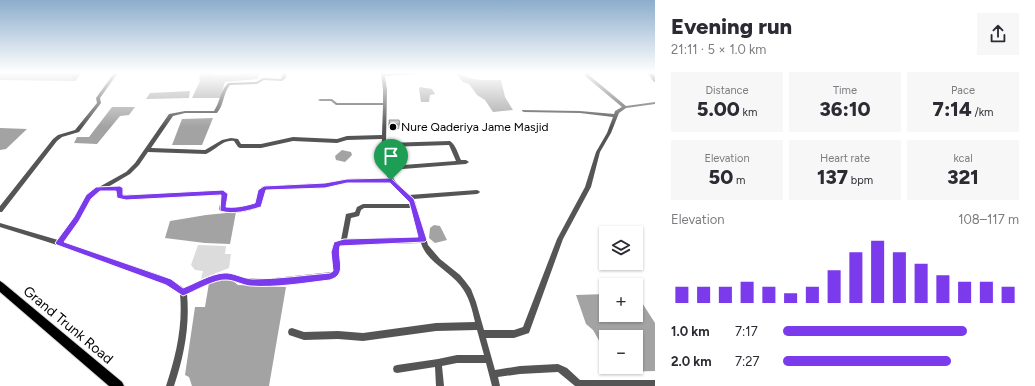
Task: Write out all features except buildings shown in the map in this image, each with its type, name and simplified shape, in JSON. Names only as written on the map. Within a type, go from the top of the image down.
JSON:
[{"type":"highway","name":"Grand Trunk Road","points":[[0,286],[118,386]]},
{"type":"street","points":[[0,210],[55,140],[60,136],[76,131],[99,103],[98,98],[103,91]]},
{"type":"street","points":[[59,243],[76,219],[88,197],[98,189],[128,174],[137,164],[171,115],[185,112],[215,112],[218,109],[225,91]]},
{"type":"street","points":[[385,91],[384,145],[391,180],[409,197],[423,240],[429,253],[456,275],[468,288],[496,386]]},
{"type":"street","points":[[606,91],[625,107]]},
{"type":"street","points":[[320,100],[332,100],[336,104],[384,104]]},
{"type":"street","points":[[482,334],[523,332],[529,327],[560,239],[588,187],[598,152],[609,133],[616,112],[625,107],[655,103]]},
{"type":"street","points":[[524,111],[588,113],[615,116]]},
{"type":"street","points":[[147,150],[206,152],[211,150],[220,141],[233,139],[236,140],[240,146],[254,147],[293,139],[337,140],[347,138],[384,137]]},
{"type":"street","points":[[384,145],[451,144],[459,162]]},
{"type":"street","points":[[388,168],[416,167],[434,163],[466,162]]},
{"type":"street","points":[[98,189],[120,188],[120,197],[223,193],[225,194],[222,209],[243,210],[258,205],[261,190],[264,188],[325,185],[347,181],[391,180]]},
{"type":"street","points":[[409,197],[477,192]]},
{"type":"street","points":[[344,242],[347,217],[358,214],[360,206],[413,206]]},
{"type":"street","points":[[0,225],[59,243],[169,282],[183,292],[185,305],[184,330],[179,356],[170,386]]},
{"type":"street","points":[[183,292],[218,277],[226,276],[242,281],[252,282],[282,282],[330,276],[334,275],[337,271],[335,247],[337,244],[344,242],[423,240]]},
{"type":"street","points":[[292,332],[304,336],[338,335],[363,337],[436,327],[479,326]]},
{"type":"street","points":[[397,369],[457,359],[489,359]]},
{"type":"street","points":[[438,363],[440,386]]},
{"type":"street","points":[[493,374],[520,370],[558,368],[563,370],[570,378],[579,384],[655,384]]},
{"type":"shaded area","points":[[190,91],[189,98],[146,99],[150,93]]},
{"type":"shaded area","points":[[195,91],[222,91],[220,98],[192,98]]},
{"type":"shaded area","points":[[419,91],[433,91],[435,94],[430,95],[429,102],[421,102]]},
{"type":"shaded area","points":[[474,91],[504,91],[505,97],[513,110],[493,112],[485,100],[477,95]]},
{"type":"shaded area","points":[[112,107],[135,107],[129,115],[120,116],[97,144],[74,143],[77,137],[89,137]]},
{"type":"shaded area","points":[[213,118],[202,145],[172,145],[182,119]]},
{"type":"shaded area","points":[[0,128],[27,129],[6,149],[0,150]]},
{"type":"shaded area","points":[[342,150],[351,152],[352,155],[345,162],[336,160],[335,156]]},
{"type":"shaded area","points":[[236,212],[230,244],[205,243],[165,238],[170,221]]},
{"type":"shaded area","points":[[434,225],[440,226],[447,240],[435,243],[429,238],[430,228]]},
{"type":"shaded area","points":[[198,245],[226,246],[225,254],[231,254],[229,268],[201,279],[203,271],[195,270],[191,265]]},
{"type":"shaded area","points":[[229,278],[238,285],[286,287],[269,386],[192,386],[189,377],[185,375],[195,307],[205,307],[209,283]]},
{"type":"shaded area","points":[[599,294],[599,322],[643,322],[643,304],[655,323],[655,371],[643,371],[643,330],[599,330],[599,341],[593,330],[586,324],[576,295]]},
{"type":"place","name":"Nure Qaderiya Jame Masjid","points":[[393,127]]},
{"type":"route","points":[[391,180],[412,201],[423,240],[344,242],[337,244],[335,247],[335,252],[337,271],[334,275],[330,276],[282,282],[252,282],[242,281],[226,276],[218,277],[183,292],[169,282],[59,243],[76,219],[88,197],[98,189],[120,188],[120,197],[224,193],[222,209],[243,210],[256,207],[258,205],[260,202],[261,190],[264,188],[325,185],[347,181],[391,180]]}]
